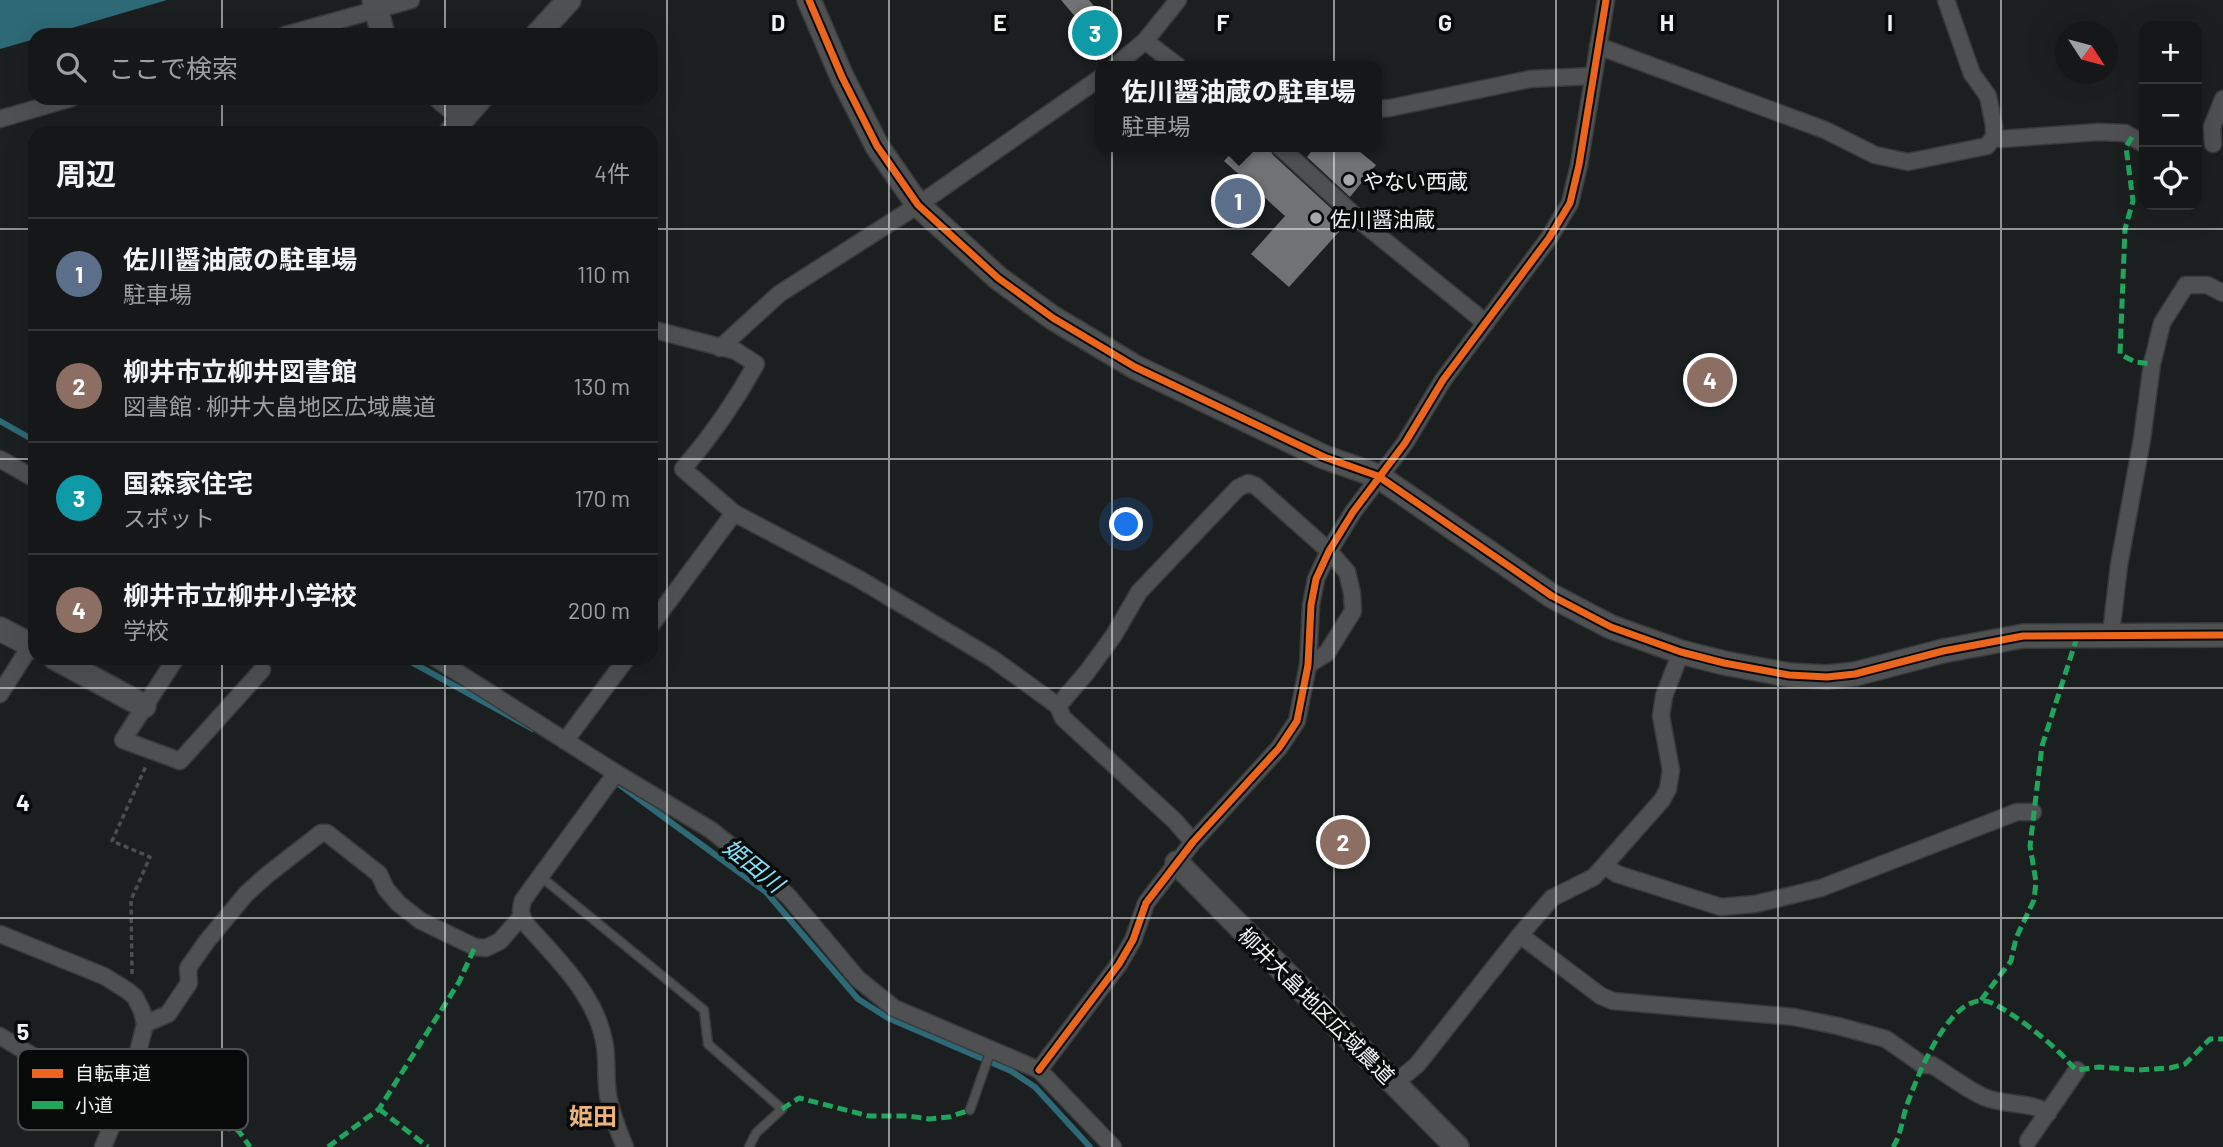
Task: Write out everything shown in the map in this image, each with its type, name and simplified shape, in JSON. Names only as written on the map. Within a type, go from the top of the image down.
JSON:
[{"type":"street","points":[[306,28],[374,5],[411,0]]},
{"type":"street","points":[[543,28],[569,0]]},
{"type":"street","points":[[809,0],[842,77],[877,146],[918,205],[998,278],[1053,318],[1135,367],[1324,457],[1378,476],[1552,596],[1611,627],[1681,652],[1789,675],[1827,677],[1855,674],[1943,650],[2023,636],[2223,635]]},
{"type":"street","points":[[1121,61],[1145,41],[1178,0]]},
{"type":"street","points":[[1039,1070],[1119,964],[1133,940],[1146,903],[1193,842],[1279,748],[1297,721],[1308,665],[1311,604],[1316,579],[1329,551],[1378,476],[1405,443],[1424,413],[1426,405],[1549,238],[1570,203],[1579,165],[1606,0]]},
{"type":"street","points":[[1598,46],[1825,130],[1875,155],[1908,162],[1931,159],[1987,146],[1994,137],[1988,96],[1972,74],[1946,0]]},
{"type":"street","points":[[374,5],[381,28]]},
{"type":"street","points":[[1145,41],[1171,61]]},
{"type":"street","points":[[1382,108],[1530,79],[1592,76]]},
{"type":"street","points":[[720,348],[779,294],[918,205],[1095,81]]},
{"type":"street","points":[[2218,142],[2212,127],[2223,99]]},
{"type":"street","points":[[0,119],[48,105]]},
{"type":"street","points":[[445,105],[456,125],[475,105]]},
{"type":"street","points":[[1994,137],[2001,139],[2098,132],[2124,133],[2139,141]]},
{"type":"street","points":[[1285,152],[1364,224],[1486,323]]},
{"type":"street","points":[[2111,634],[2119,565],[2152,364],[2162,323],[2186,285],[2207,285],[2223,293]]},
{"type":"street","points":[[658,331],[736,351],[756,364],[735,403],[683,469],[734,513],[859,579],[970,645],[1058,706],[1063,718],[1175,821],[1193,842]]},
{"type":"street","points":[[0,459],[28,475]]},
{"type":"street","points":[[1058,706],[1107,644],[1139,592],[1238,488],[1248,483],[1256,486],[1329,551],[1347,572],[1353,611],[1327,653],[1308,665]]},
{"type":"street","points":[[658,616],[734,513]]},
{"type":"street","points":[[0,628],[28,641]]},
{"type":"street","points":[[1395,1083],[1417,1065],[1552,898],[1594,877],[1662,800],[1668,789],[1671,770],[1661,716],[1664,696],[1681,652]]},
{"type":"street","points":[[0,694],[28,653]]},
{"type":"street","points":[[68,665],[144,706]]},
{"type":"street","points":[[171,665],[122,740],[180,761],[262,670]]},
{"type":"street","points":[[446,665],[711,830],[789,897],[858,979],[894,1008],[1039,1070],[1113,1147]]},
{"type":"street","points":[[565,741],[622,665]]},
{"type":"street","points":[[616,773],[523,900],[520,909],[521,917],[583,991],[595,1014],[604,1040],[608,1095],[615,1124],[625,1147]]},
{"type":"street","points":[[1605,866],[1617,874],[1721,907],[1755,904],[1821,888],[2017,812],[2033,811]]},
{"type":"street","points":[[145,1024],[168,1014],[189,983],[188,968],[246,894],[321,833],[327,833],[379,874],[386,889],[398,903],[421,920],[475,947],[486,948],[500,941],[521,917]]},
{"type":"street","name":"柳井大畠地区広域農道","points":[[1177,863],[1457,1147]]},
{"type":"street","points":[[0,934],[104,976],[128,991],[135,997],[145,1024],[139,1049]]},
{"type":"street","points":[[1520,935],[1601,996],[1613,1001],[1794,1017],[1838,1026],[1886,1039],[1923,1065],[1932,1065],[1984,1097],[2003,1103],[2041,1108],[2048,1113]]},
{"type":"street","points":[[0,1035],[23,1049]]},
{"type":"street","points":[[2028,1141],[2077,1070]]},
{"type":"street","points":[[103,1147],[110,1130]]},
{"type":"lane","points":[[540,876],[704,1010],[708,1044],[782,1109],[756,1133],[749,1147]]},
{"type":"lane","points":[[970,1110],[991,1050]]},
{"type":"path","points":[[128,991],[132,985],[131,900],[150,857],[112,841],[152,752]]},
{"type":"water","points":[[0,0],[167,0],[72,28],[28,28],[28,41],[0,49]]},
{"type":"building","points":[[1061,0],[1089,0],[1122,40],[1096,61],[1068,27],[1077,19]]},
{"type":"building","name":"佐川醤油蔵","points":[[1232,152],[1272,152],[1347,223],[1289,287],[1251,254],[1285,216],[1224,161]]},
{"type":"building","name":"やない西蔵","points":[[1311,152],[1360,152],[1376,165],[1350,197],[1307,157]]},
{"type":"waterway","name":"姫田川","points":[[0,421],[28,437]]},
{"type":"waterway","name":"姫田川","points":[[417,665],[533,729]]},
{"type":"waterway","name":"姫田川","points":[[613,780],[766,892],[858,999],[888,1018],[1011,1071],[1035,1087],[1090,1147]]},
{"type":"marked path","points":[[2132,137],[2126,147],[2133,201],[2125,229],[2120,354],[2135,362],[2152,364]]},
{"type":"marked path","points":[[1981,1000],[2011,961],[2016,938],[2034,900],[2036,882],[2030,846],[2042,746],[2078,634]]},
{"type":"marked path","points":[[328,1147],[379,1109],[459,982],[475,947]]},
{"type":"marked path","points":[[1893,1147],[1929,1053],[1952,1018],[1965,1006],[1979,1001],[1994,1004],[2020,1020],[2077,1070],[2099,1067],[2138,1070],[2170,1068],[2185,1064],[2210,1039],[2223,1039]]},
{"type":"marked path","points":[[782,1109],[799,1098],[869,1116],[929,1119],[949,1117],[970,1110]]},
{"type":"marked path","points":[[379,1109],[428,1147]]},
{"type":"marked path","points":[[238,1130],[250,1147]]},
{"type":"cycle path","points":[[809,0],[842,77],[877,146],[918,205],[998,278],[1053,318],[1135,367],[1324,457],[1378,476],[1552,596],[1611,627],[1681,652],[1724,663],[1789,675],[1827,677],[1855,674],[1943,651],[2023,636],[2223,635]]},
{"type":"cycle path","points":[[1039,1070],[1119,964],[1133,940],[1146,903],[1193,842],[1279,748],[1297,721],[1308,665],[1311,605],[1316,579],[1329,551],[1353,512],[1405,443],[1443,380],[1549,238],[1570,203],[1579,165],[1606,0]]},
{"type":"place","name":"国森家住宅","points":[[1095,33]]},
{"type":"place","name":"やない西蔵","points":[[1349,180]]},
{"type":"place","name":"佐川醤油蔵の駐車場","points":[[1238,201]]},
{"type":"place","name":"佐川醤油蔵","points":[[1316,218]]},
{"type":"place","name":"柳井市立柳井小学校","points":[[1710,380]]},
{"type":"place","name":"柳井市立柳井図書館","points":[[1343,842]]},
{"type":"district","name":"姫田","points":[[593,1115]]}]
